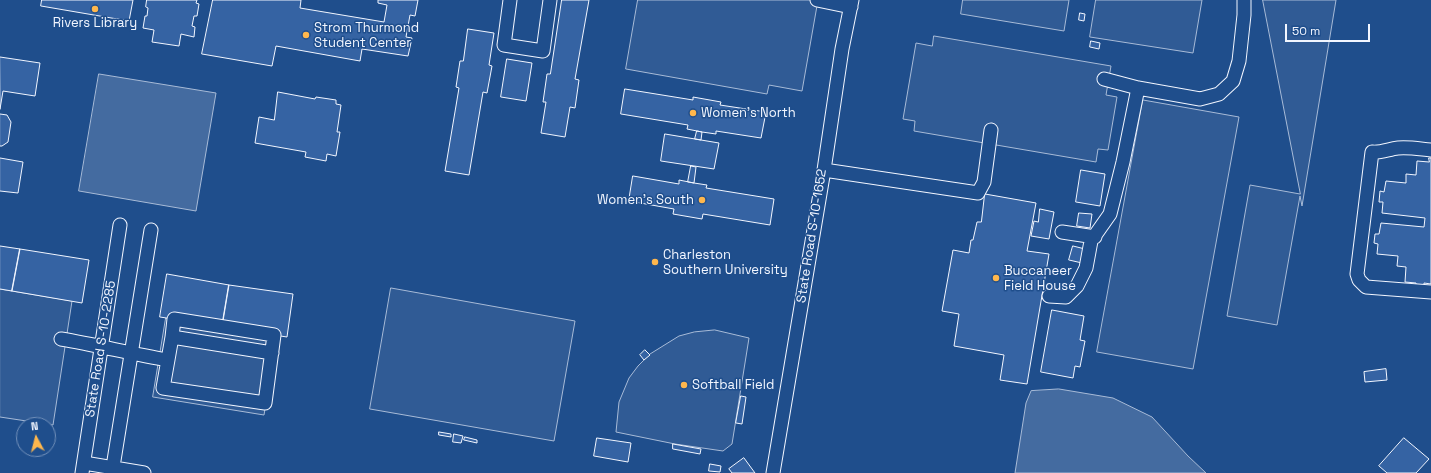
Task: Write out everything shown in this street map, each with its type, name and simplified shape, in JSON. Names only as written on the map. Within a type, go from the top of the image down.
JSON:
[{"type":"street","points":[[510,0],[504,45],[543,51],[550,0]]},
{"type":"street","points":[[817,0],[851,3]]},
{"type":"street","points":[[1104,79],[1138,88],[1200,99],[1219,94],[1233,81],[1239,61],[1244,15],[1244,0]]},
{"type":"street","name":"State Road S-10-1652","points":[[773,473],[824,170],[842,49],[851,3]]},
{"type":"street","points":[[1049,296],[1066,297],[1077,286],[1086,268],[1091,241],[1110,214],[1123,162],[1138,88]]},
{"type":"street","points":[[824,170],[978,193],[984,182],[991,130]]},
{"type":"street","points":[[1431,150],[1396,148],[1380,153],[1372,152],[1357,274],[1359,280],[1366,287],[1431,292]]},
{"type":"street","name":"State Road S-10-2285","points":[[83,468],[120,225]]},
{"type":"street","points":[[113,470],[151,230]]},
{"type":"street","points":[[1062,232],[1095,236]]},
{"type":"street","points":[[174,319],[274,335],[265,403],[163,388],[172,337],[174,319]]},
{"type":"street","points":[[172,337],[272,353]]},
{"type":"street","points":[[61,339],[131,354],[168,360]]},
{"type":"street","points":[[83,468],[144,473]]},
{"type":"shaded area","points":[[638,0],[818,0],[802,91],[769,85],[767,94],[626,69]]},
{"type":"shaded area","points":[[963,0],[1069,0],[1064,31],[961,14]]},
{"type":"shaded area","points":[[1096,0],[1202,0],[1193,53],[1090,37]]},
{"type":"shaded area","points":[[1263,0],[1336,0],[1302,206],[1300,196],[1277,325],[1227,316],[1250,185],[1300,194]]},
{"type":"shaded area","points":[[934,36],[1111,66],[1106,95],[1117,97],[1108,150],[1098,149],[1096,162],[914,131],[915,121],[903,119],[916,43],[932,46]]},
{"type":"shaded area","points":[[99,74],[216,93],[196,211],[79,191]]},
{"type":"shaded area","points":[[1143,100],[1239,117],[1193,369],[1097,352]]},
{"type":"shaded area","points":[[391,288],[575,321],[554,441],[370,409]]},
{"type":"shaded area","points":[[0,289],[72,301],[54,417],[16,417],[16,419],[0,417]]},
{"type":"shaded area","points":[[166,318],[277,336],[264,415],[153,397]]},
{"type":"shaded area","name":"Softball Field","points":[[715,330],[749,338],[732,444],[723,451],[675,444],[616,432],[619,402],[629,378],[638,366],[650,354],[679,336],[694,332]]},
{"type":"shaded area","points":[[1059,389],[1113,398],[1152,417],[1206,473],[1015,473],[1026,403],[1031,391]]},
{"type":"building","name":"Rivers Library","points":[[42,0],[133,0],[129,21],[41,6]]},
{"type":"building","points":[[147,0],[197,0],[196,3],[199,4],[197,16],[194,16],[192,26],[195,27],[194,37],[181,34],[179,46],[152,42],[154,30],[143,28],[145,16],[147,16]]},
{"type":"building","name":"Strom Thurmond Student Center","points":[[213,0],[301,0],[300,8],[384,22],[387,5],[378,3],[378,0],[418,0],[415,16],[410,15],[406,37],[412,38],[408,56],[362,49],[360,61],[276,46],[272,66],[202,54]]},
{"type":"building","points":[[562,0],[589,0],[575,79],[579,80],[575,108],[570,107],[565,137],[541,133],[546,102],[543,102],[547,74],[550,74]]},
{"type":"building","points":[[1080,13],[1085,14],[1084,21],[1079,20]]},
{"type":"building","points":[[468,29],[494,33],[489,65],[492,66],[487,93],[483,92],[469,175],[445,171],[459,88],[456,87],[460,61],[463,61]]},
{"type":"building","points":[[1091,41],[1100,43],[1099,49],[1090,47]]},
{"type":"building","points":[[0,57],[40,63],[35,96],[3,91],[0,109]]},
{"type":"building","points":[[507,59],[532,63],[526,101],[501,97]]},
{"type":"building","name":"Women's North","points":[[625,89],[693,100],[693,97],[721,102],[720,105],[766,112],[761,138],[716,131],[716,134],[702,132],[687,129],[688,125],[621,114]]},
{"type":"building","points":[[278,92],[315,99],[316,97],[336,100],[336,104],[341,105],[337,132],[340,132],[336,156],[327,154],[326,161],[305,157],[306,152],[255,143],[259,117],[274,120]]},
{"type":"building","points":[[0,114],[7,115],[11,122],[8,142],[2,146],[0,146]]},
{"type":"building","points":[[697,131],[702,132],[701,140],[695,139]]},
{"type":"building","points":[[665,134],[719,143],[714,169],[661,161]]},
{"type":"building","points":[[0,158],[23,162],[18,193],[0,191]]},
{"type":"building","points":[[1429,158],[1431,158],[1431,284],[1424,283],[1424,286],[1416,285],[1416,283],[1405,282],[1406,267],[1397,266],[1398,256],[1377,254],[1378,244],[1374,243],[1375,234],[1379,234],[1381,223],[1424,227],[1425,218],[1382,213],[1383,202],[1379,202],[1380,191],[1384,192],[1386,181],[1406,183],[1406,174],[1416,175],[1417,161],[1429,162]]},
{"type":"building","points":[[691,166],[696,167],[694,183],[688,182]]},
{"type":"building","points":[[1081,170],[1105,174],[1100,206],[1076,202]]},
{"type":"building","name":"Women's South","points":[[633,176],[679,184],[679,180],[707,185],[706,188],[774,199],[770,225],[703,214],[702,219],[673,214],[674,209],[629,201]]},
{"type":"building","name":"Buccaneer Field House","points":[[985,194],[1036,203],[1027,251],[1049,254],[1027,384],[1000,380],[1004,355],[954,346],[959,314],[942,311],[953,250],[969,253],[971,240],[973,240],[977,222],[981,222]]},
{"type":"building","points":[[1040,209],[1054,212],[1049,239],[1031,236],[1034,221],[1038,222]]},
{"type":"building","points":[[1079,213],[1092,214],[1090,228],[1077,226]]},
{"type":"building","points":[[0,246],[20,249],[12,291],[0,289]]},
{"type":"building","points":[[1073,246],[1085,249],[1082,263],[1069,260]]},
{"type":"building","points":[[20,249],[89,260],[82,303],[12,291]]},
{"type":"building","points":[[167,274],[229,285],[222,327],[160,317]]},
{"type":"building","points":[[229,285],[293,294],[287,337],[222,327]]},
{"type":"building","points":[[1052,310],[1084,316],[1080,340],[1085,341],[1080,367],[1075,366],[1073,378],[1041,372]]},
{"type":"building","points":[[645,350],[650,355],[644,360],[640,355]]},
{"type":"building","points":[[1386,369],[1387,380],[1365,382],[1364,372]]},
{"type":"building","points":[[741,396],[746,397],[742,424],[736,423]]},
{"type":"building","points":[[439,432],[451,434],[451,437],[439,435]]},
{"type":"building","points":[[454,434],[463,436],[461,443],[453,442]]},
{"type":"building","points":[[465,437],[477,440],[477,443],[464,440]]},
{"type":"building","points":[[597,438],[631,443],[628,462],[594,456]]},
{"type":"building","points":[[1404,438],[1429,459],[1416,473],[1387,473],[1379,466]]},
{"type":"building","points":[[673,444],[701,449],[700,454],[673,449]]},
{"type":"building","points":[[744,458],[755,473],[732,473],[729,469]]},
{"type":"building","points":[[710,464],[721,466],[720,472],[709,471]]},
{"type":"place","name":"Rivers Library","points":[[95,9]]},
{"type":"place","name":"Strom Thurmond Student Center","points":[[306,35]]},
{"type":"place","name":"Women's North","points":[[693,113]]},
{"type":"place","name":"Women's South","points":[[702,200]]},
{"type":"place","name":"Charleston Southern University","points":[[655,262]]},
{"type":"place","name":"Buccaneer Field House","points":[[996,278]]},
{"type":"place","name":"Softball Field","points":[[684,385]]}]
